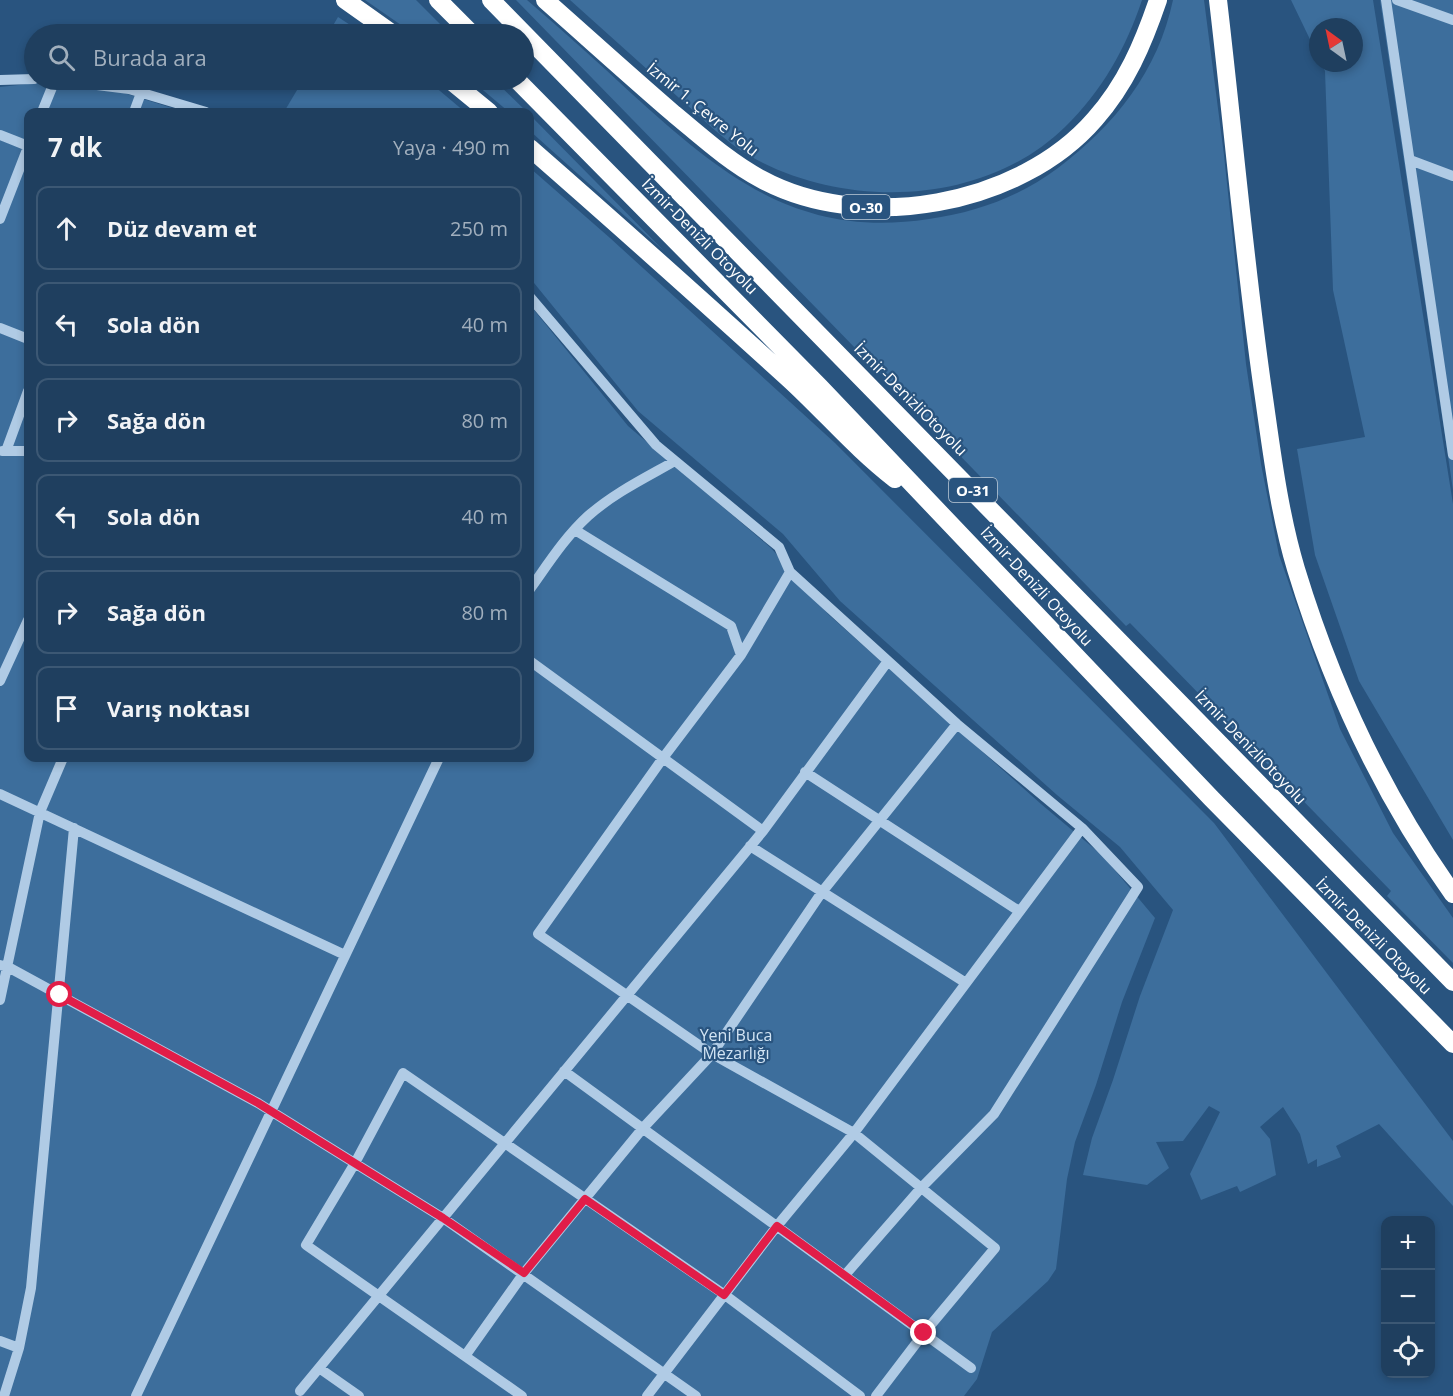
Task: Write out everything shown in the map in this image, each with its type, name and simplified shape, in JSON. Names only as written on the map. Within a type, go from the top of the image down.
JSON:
[{"type":"highway","points":[[345,0],[379,24]]},
{"type":"highway","points":[[438,0],[462,24]]},
{"type":"highway","name":"İzmir-DenizliOtoyolu","points":[[491,0],[515,24]]},
{"type":"highway","name":"İzmir 1. Çevre Yolu","points":[[545,0],[628,74],[732,161],[762,180],[814,198],[865,207],[916,204],[968,196],[1008,182],[1042,163],[1079,135],[1118,90],[1143,45],[1158,0]]},
{"type":"highway","points":[[1218,0],[1253,320],[1270,440],[1296,568],[1331,671],[1383,782],[1432,865],[1453,894]]},
{"type":"highway","name":"İzmir-DenizliOtoyolu","points":[[534,44],[1453,982]]},
{"type":"highway","points":[[462,90],[484,108]]},
{"type":"highway","name":"İzmir-Denizli Otoyolu","points":[[527,90],[718,282],[1211,798],[1453,1044]]},
{"type":"highway","points":[[534,152],[807,396],[865,455],[951,524]]},
{"type":"lane","points":[[1386,0],[1453,455]]},
{"type":"lane","points":[[1396,0],[1450,19],[1453,6]]},
{"type":"lane","points":[[0,80],[24,79]]},
{"type":"lane","points":[[44,108],[52,90]]},
{"type":"lane","points":[[127,90],[192,108]]},
{"type":"lane","points":[[135,108],[141,93]]},
{"type":"lane","points":[[0,135],[24,144]]},
{"type":"lane","points":[[0,219],[24,156]]},
{"type":"lane","points":[[1410,160],[1453,176]]},
{"type":"lane","points":[[534,302],[656,445],[779,547],[790,572],[957,724],[1082,828],[1138,887],[994,1114],[921,1188],[845,1275]]},
{"type":"lane","points":[[0,328],[24,337]]},
{"type":"lane","points":[[24,401],[3,451],[24,451]]},
{"type":"lane","points":[[534,584],[574,530],[616,495],[675,460]]},
{"type":"lane","points":[[574,530],[731,626],[741,655]]},
{"type":"lane","points":[[790,572],[741,655],[663,758],[538,934],[712,1054],[854,1133],[995,1248],[924,1333],[876,1396]]},
{"type":"lane","points":[[0,681],[24,629]]},
{"type":"lane","points":[[300,1391],[763,831],[888,661]]},
{"type":"lane","points":[[534,664],[763,831]]},
{"type":"lane","points":[[465,1356],[524,1273],[644,1128],[712,1054],[822,892],[882,821],[957,724]]},
{"type":"lane","points":[[0,1000],[4,966],[40,812],[61,762]]},
{"type":"lane","points":[[136,1396],[438,762]]},
{"type":"lane","points":[[805,771],[1019,911]]},
{"type":"lane","points":[[0,794],[345,955]]},
{"type":"lane","points":[[4,1396],[19,1348],[31,1288],[74,828]]},
{"type":"lane","points":[[647,1396],[777,1226],[854,1133],[1082,828]]},
{"type":"lane","points":[[750,846],[966,983]]},
{"type":"lane","points":[[4,966],[271,1111],[355,1163],[443,1218],[524,1273],[696,1396]]},
{"type":"lane","points":[[564,1071],[971,1368]]},
{"type":"lane","points":[[522,1396],[306,1245],[355,1163],[403,1073],[724,1295],[860,1396]]},
{"type":"lane","points":[[0,1341],[19,1348]]},
{"type":"lane","points":[[319,1368],[359,1396]]},
{"type":"green space","points":[[365,0],[416,0],[440,24],[400,24]]},
{"type":"green space","points":[[516,0],[527,0],[666,124],[731,175],[766,195],[801,210],[840,219],[882,223],[947,216],[997,202],[1028,187],[1058,168],[1098,134],[1131,94],[1157,50],[1173,0],[1204,0],[1224,155],[1246,364],[1261,464],[1279,555],[1340,729],[1393,833],[1453,918],[1453,963],[1387,896],[1391,891],[1130,623],[1126,626]]},
{"type":"green space","points":[[570,0],[1142,0],[1136,18],[1111,68],[1090,99],[1065,127],[1032,153],[994,173],[954,186],[912,192],[869,191],[826,185],[786,173],[748,155],[712,127]]},
{"type":"green space","points":[[1291,0],[1373,0],[1453,504],[1453,840],[1359,681],[1315,555],[1297,449],[1365,437],[1333,290],[1325,72],[1363,72],[1363,18],[1309,18],[1309,37]]},
{"type":"green space","points":[[1380,0],[1453,0],[1453,490]]},
{"type":"green space","points":[[338,17],[349,24],[334,24]]},
{"type":"green space","name":"Yeni Buca Mezarlığı","points":[[24,84],[24,90],[106,90],[121,92],[172,108],[24,108],[24,762],[534,762],[534,310],[628,426],[771,548],[828,614],[1041,804],[1103,856],[1155,918],[1122,1002],[1075,1142],[1067,1179],[1056,1269],[1048,1281],[992,1332],[977,1379],[964,1396],[0,1396],[0,87]]},
{"type":"green space","points":[[297,90],[439,90],[460,108],[286,108]]},
{"type":"green space","points":[[483,90],[504,90],[523,108],[504,108]]},
{"type":"green space","points":[[534,119],[664,251],[534,135]]},
{"type":"green space","points":[[534,172],[835,443],[1214,823],[1453,1141],[1453,1206],[1379,1124],[1336,1146],[1341,1157],[1317,1167],[1317,1159],[1308,1164],[1300,1134],[1283,1107],[1260,1127],[1270,1139],[1276,1175],[1240,1192],[1237,1186],[1201,1200],[1190,1174],[1220,1112],[1209,1106],[1183,1141],[1156,1142],[1169,1168],[1147,1185],[1083,1175],[1092,1138],[1140,996],[1173,910],[1120,847],[1057,795],[840,601],[783,534],[638,411],[534,283]]},
{"type":"route","points":[[60,995],[258,1103],[443,1218],[524,1273],[585,1199],[724,1295],[777,1226],[924,1333]]}]
